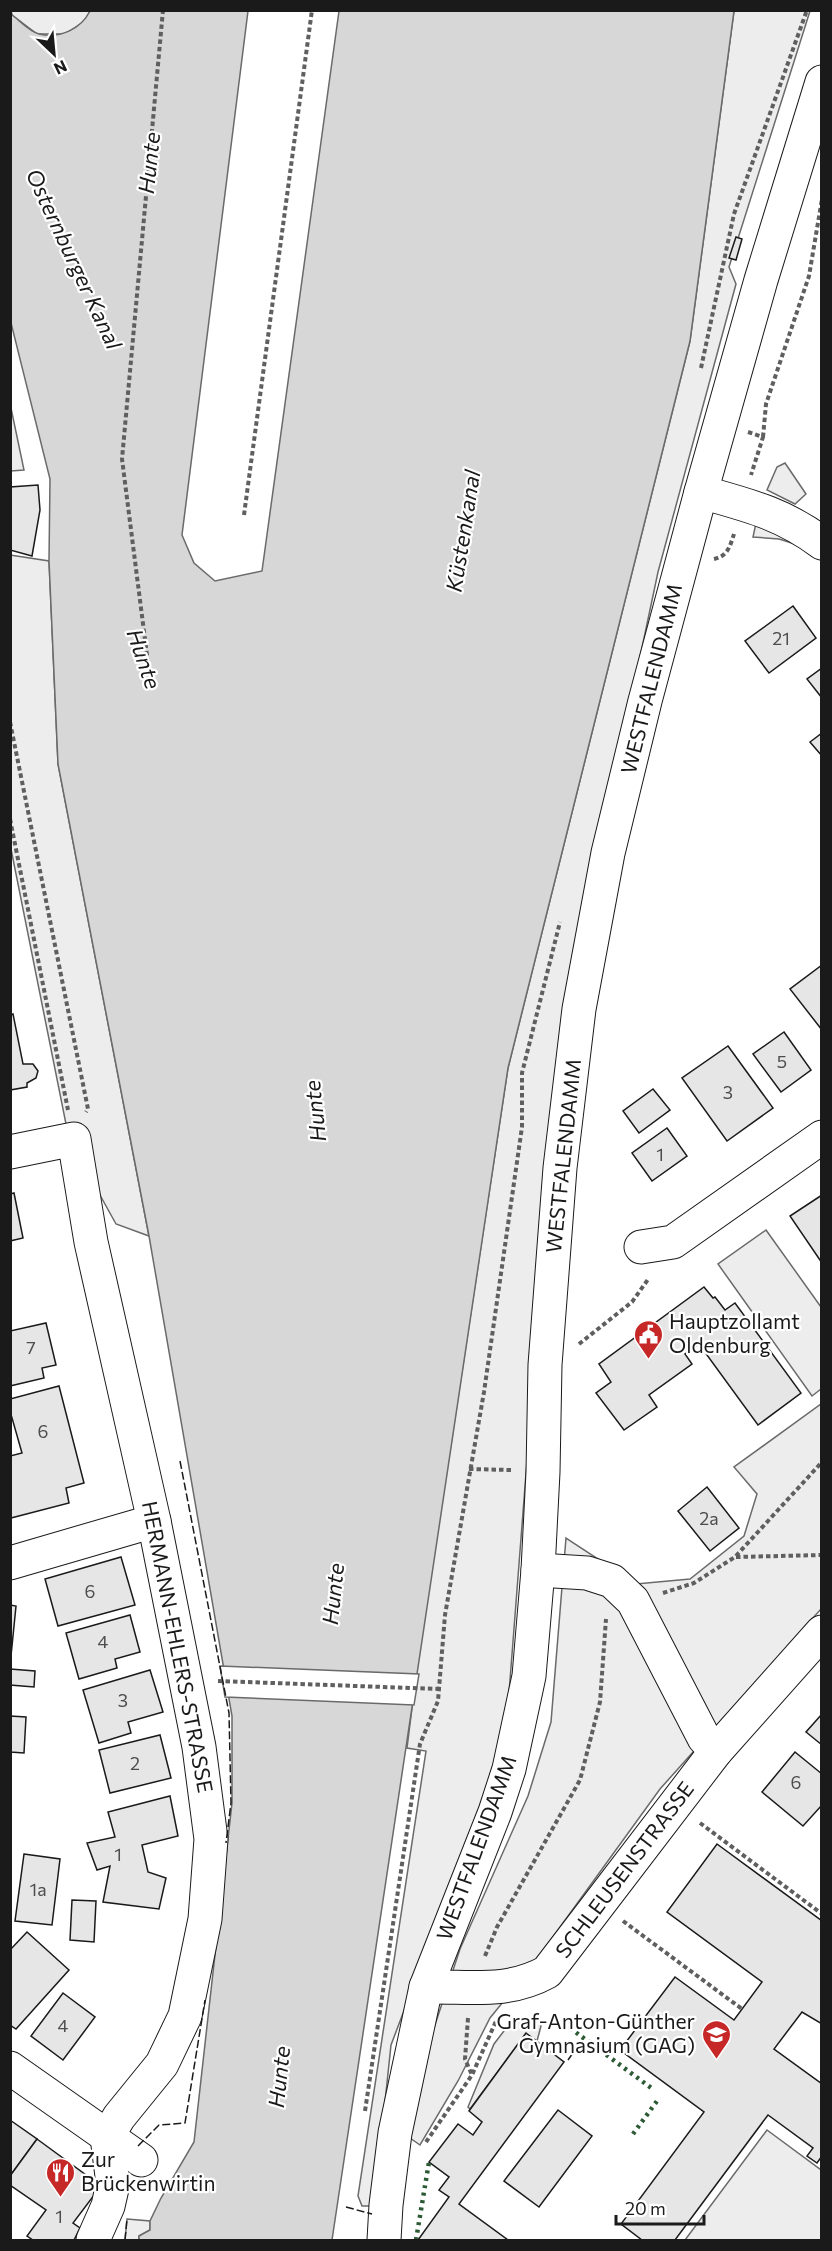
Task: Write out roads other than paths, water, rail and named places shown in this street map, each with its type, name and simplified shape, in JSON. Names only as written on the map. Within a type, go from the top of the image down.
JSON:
[{"type":"street","name":"WESTFALENDAMM","points":[[384,2241],[395,2133],[426,1987],[487,1834],[509,1769],[529,1676],[538,1570],[545,1365],[560,1168],[579,1009],[608,853],[645,701],[701,492],[760,280],[822,81]]},
{"type":"street","points":[[701,492],[774,514],[803,528],[822,543]]},
{"type":"street","points":[[641,1247],[673,1242],[822,1137]]},
{"type":"street","name":"HERMANN-EHLERS-STRASSE","points":[[10,1152],[74,1139],[91,1242],[154,1521],[199,1747],[211,1839],[206,1907],[185,2016],[162,2064],[119,2117],[107,2137]]},
{"type":"street","points":[[10,1563],[154,1521]]},
{"type":"street","points":[[538,1570],[587,1573],[612,1581],[633,1601],[704,1738],[717,1750]]},
{"type":"street","name":"SCHLEUSENSTRASSE","points":[[426,1987],[500,1988],[528,1982],[547,1972],[717,1750],[822,1632]]},
{"type":"street","points":[[13,2075],[141,2160]]},
{"type":"street","points":[[93,2241],[108,2206],[112,2184],[107,2137]]},
{"type":"water","points":[[10,11],[32,31],[55,35],[75,28],[90,11],[248,11],[182,535],[194,563],[215,581],[262,571],[339,11],[734,11],[690,341],[508,1068],[332,2240],[139,2240],[139,2236],[150,2230],[150,2221],[161,2198],[194,2142],[232,1803],[232,1716],[149,1236],[58,764],[49,561],[50,479],[11,323]]},
{"type":"place","name":"Hauptzollamt Oldenburg","points":[[648,1360]]},
{"type":"place","name":"Graf-Anton-Günther Gymnasium (GAG)","points":[[716,2060]]},
{"type":"place","name":"Zur Brückenwirtin","points":[[60,2198]]},
{"type":"water label","name":"Hunte","points":[[149,163]]},
{"type":"water label","name":"Osternburger Kanal","points":[[74,259]]},
{"type":"water label","name":"Küstenkanal","points":[[463,531]]},
{"type":"water label","name":"Hunte","points":[[144,659]]},
{"type":"water label","name":"Hunte","points":[[315,1111]]},
{"type":"water label","name":"Hunte","points":[[333,1594]]},
{"type":"water label","name":"Hunte","points":[[279,2077]]}]
